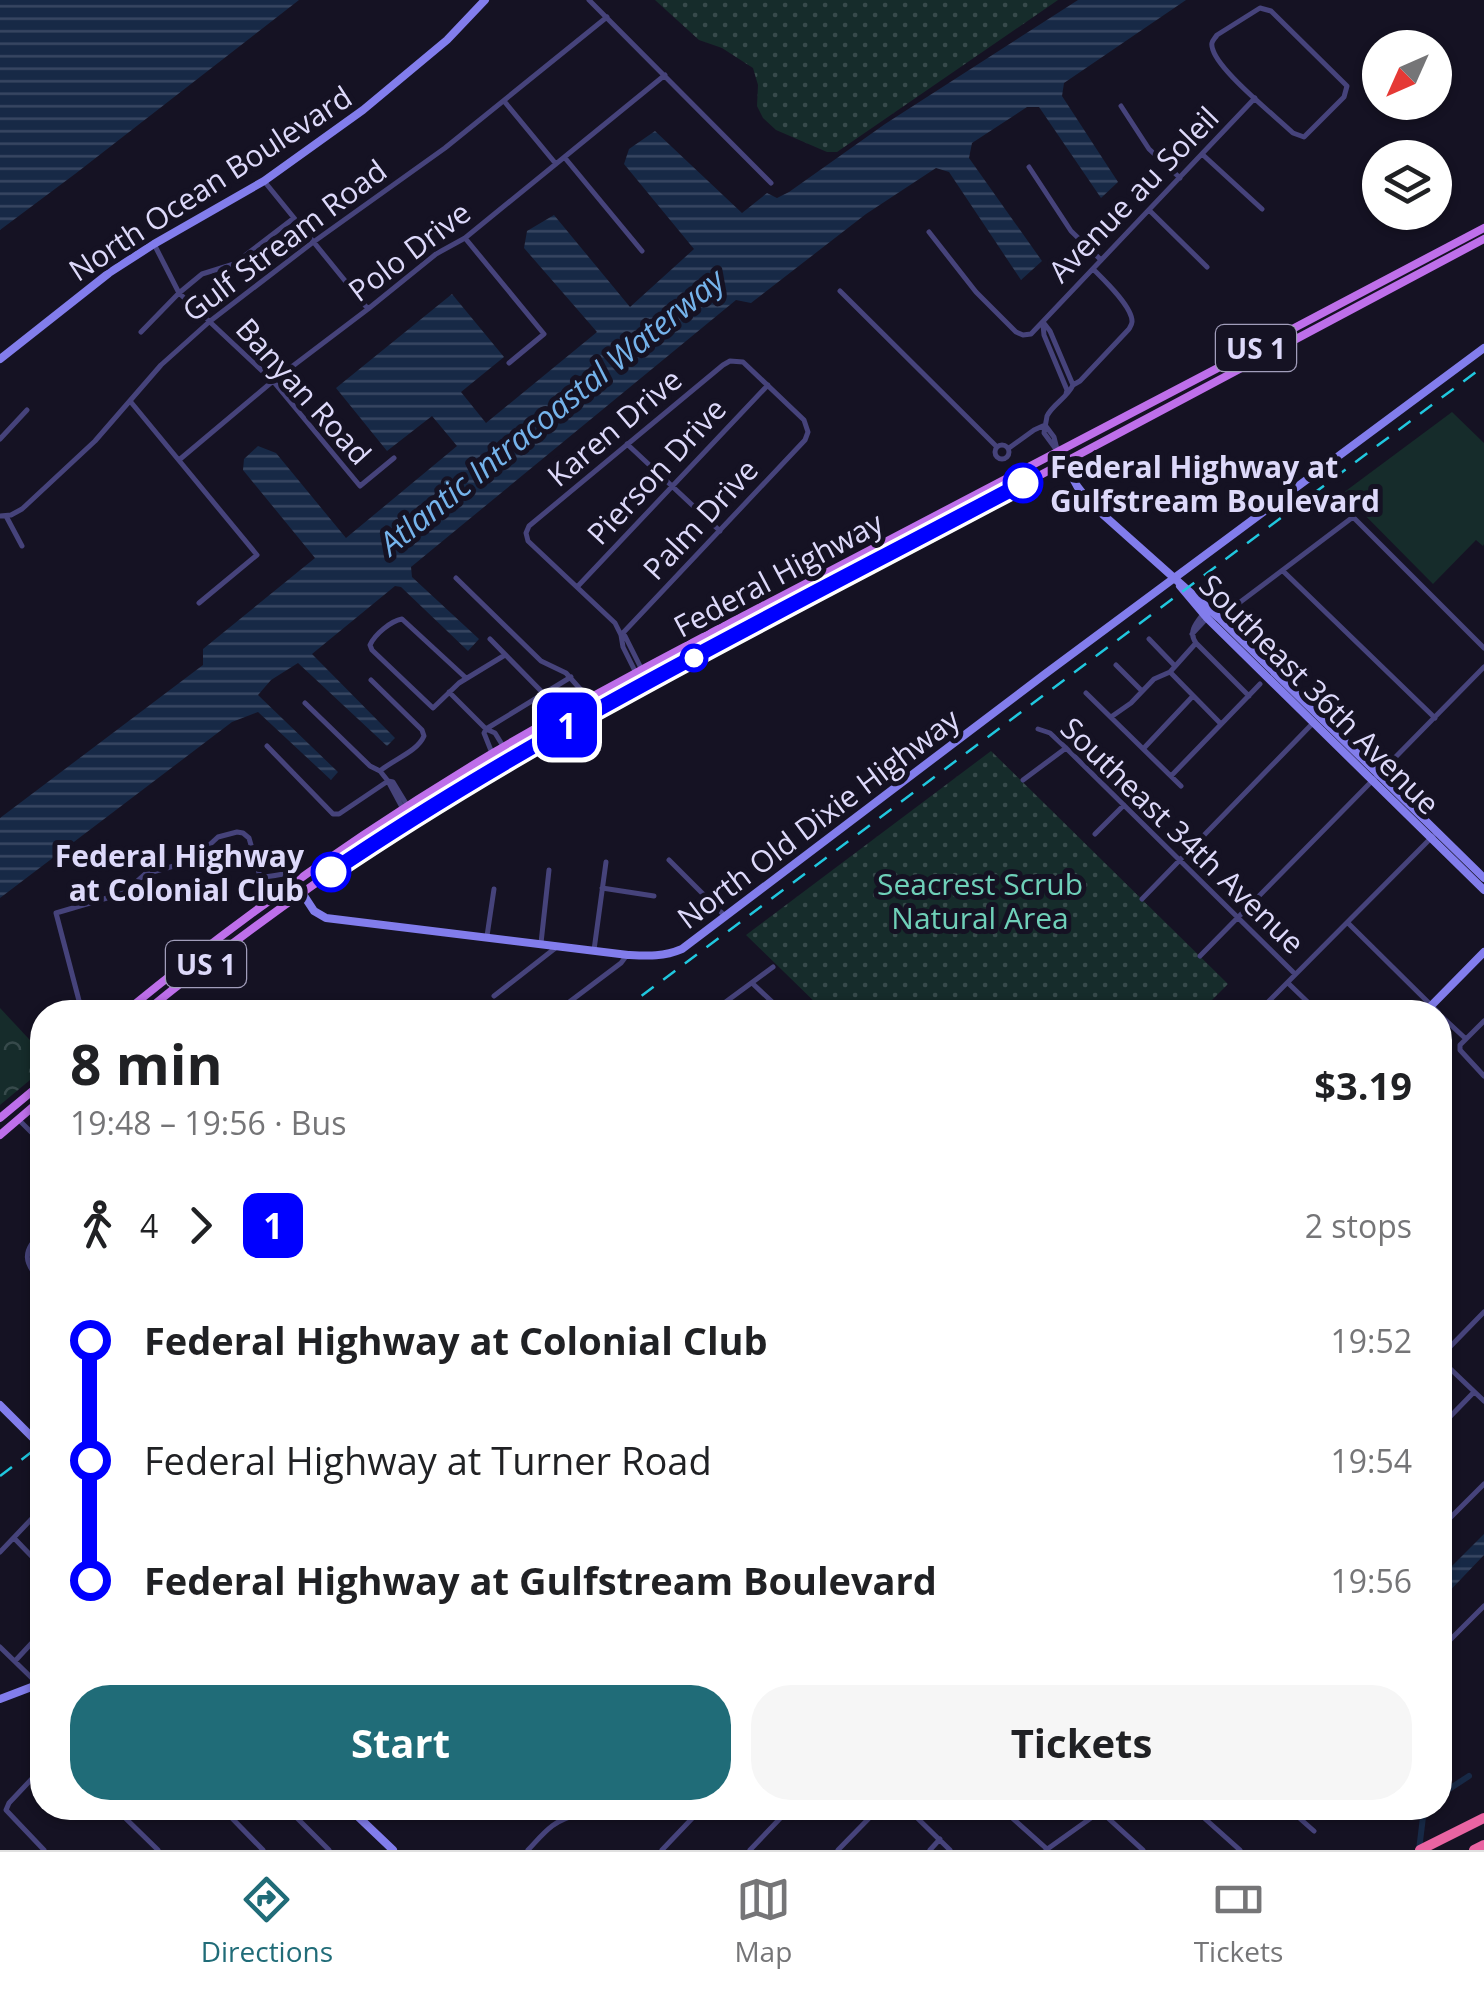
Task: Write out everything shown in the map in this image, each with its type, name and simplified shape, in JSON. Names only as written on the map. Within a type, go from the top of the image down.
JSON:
[{"type":"highway","points":[[1420,1850],[1484,1818]]},
{"type":"highway","points":[[1474,1850],[1484,1845]]},
{"type":"main road","name":"Federal Highway","points":[[141,1000],[295,882],[504,747],[927,520],[1231,373],[1458,253],[1484,234]]},
{"type":"main road","name":"Federal Highway","points":[[161,1000],[302,892],[420,813],[531,746],[917,540],[1222,366],[1484,234]]},
{"type":"main road","points":[[1231,373],[1238,358]]},
{"type":"main road","points":[[1208,385],[1222,366]]},
{"type":"main road","points":[[917,540],[918,530],[927,520]]},
{"type":"main road","points":[[857,572],[868,561],[900,545],[905,532]]},
{"type":"main road","points":[[777,614],[785,600],[842,570],[850,561]]},
{"type":"main road","points":[[420,813],[420,806],[431,791]]},
{"type":"main road","points":[[397,828],[406,816],[405,808]]},
{"type":"main road","points":[[0,1118],[30,1094]]},
{"type":"main road","points":[[18,1119],[22,1104],[30,1096]]},
{"type":"main road","points":[[0,1131],[10,1117],[10,1109]]},
{"type":"main road","points":[[0,1131],[30,1109]]},
{"type":"street","name":"North Ocean Boulevard","points":[[0,359],[80,294],[154,244],[264,181],[390,88],[448,40],[485,0]]},
{"type":"street","points":[[589,0],[772,183]]},
{"type":"street","name":"Avenue au Soleil","points":[[1260,8],[1271,11],[1347,86],[1344,97],[1304,136],[1293,134],[1255,98],[1225,69],[1212,45],[1218,35],[1260,8]]},
{"type":"street","name":"Gulf Stream Road","points":[[3,516],[22,509],[95,441],[161,365],[209,322],[444,148],[607,18]]},
{"type":"street","name":"Polo Drive","points":[[179,460],[436,254],[465,238],[665,75]]},
{"type":"street","name":"Avenue au Soleil","points":[[1066,397],[1043,322],[1255,98]]},
{"type":"street","points":[[504,100],[557,164]]},
{"type":"street","points":[[1121,106],[1149,149],[1180,178]]},
{"type":"street","points":[[1202,154],[1262,209]]},
{"type":"street","points":[[565,158],[642,252]]},
{"type":"street","points":[[1029,167],[1071,231],[1102,260]]},
{"type":"street","points":[[264,181],[368,310]]},
{"type":"street","points":[[1149,210],[1206,267]]},
{"type":"street","points":[[141,332],[202,274],[234,264],[294,218]]},
{"type":"street","points":[[928,232],[976,292],[1016,332],[1027,335],[1043,322]]},
{"type":"street","points":[[465,238],[544,334],[509,363]]},
{"type":"street","name":"Banyan Road","points":[[154,244],[180,292],[273,381],[360,486],[394,458]]},
{"type":"street","points":[[1061,457],[1044,432],[1049,413],[1132,322],[1131,314],[1111,286],[1093,269]]},
{"type":"street","points":[[840,291],[996,448]]},
{"type":"street","name":"Avenue au Soleil","points":[[1043,322],[1073,384]]},
{"type":"street","name":"North Old Dixie Highway","points":[[295,882],[314,911],[326,918],[655,957],[668,955],[1484,348]]},
{"type":"street","name":"Karen Drive","points":[[577,587],[528,541],[529,526],[724,365],[735,361],[746,365],[768,385]]},
{"type":"street","name":"Palm Drive","points":[[622,635],[803,443],[808,432],[804,420],[768,385]]},
{"type":"street","name":"Pierson Drive","points":[[577,587],[768,385]]},
{"type":"street","points":[[130,401],[257,555],[199,603]]},
{"type":"street","points":[[0,439],[28,410]]},
{"type":"street","points":[[1008,448],[1045,425]]},
{"type":"street","points":[[627,444],[720,531]]},
{"type":"street","points":[[996,448],[995,454],[1002,459],[1008,456],[1008,448]]},
{"type":"street","points":[[996,448],[1008,448]]},
{"type":"street","name":"Southeast 36th Avenue","points":[[1061,457],[1090,504],[1176,578],[1434,835],[1484,890]]},
{"type":"street","points":[[3,516],[22,546]]},
{"type":"street","points":[[1249,696],[1196,643],[1193,626],[1282,570],[1353,517],[1484,648]]},
{"type":"street","points":[[1282,570],[1434,718]]},
{"type":"street","points":[[456,578],[542,661],[566,672],[590,699]]},
{"type":"street","points":[[577,587],[615,623],[645,684]]},
{"type":"street","points":[[466,678],[402,619],[370,644],[433,708],[466,678],[506,655]]},
{"type":"street","points":[[490,639],[543,693]]},
{"type":"street","points":[[1149,639],[1175,666]]},
{"type":"street","points":[[1111,717],[1154,679],[1170,672],[1196,643]]},
{"type":"street","points":[[1116,665],[1142,691]]},
{"type":"street","points":[[1200,956],[1484,666]]},
{"type":"street","points":[[1170,672],[1221,724]]},
{"type":"street","points":[[492,754],[485,740],[486,729],[571,677]]},
{"type":"street","points":[[371,680],[424,733],[420,745],[380,770]]},
{"type":"street","points":[[1171,776],[1260,684]]},
{"type":"street","points":[[449,692],[486,729],[495,732],[504,747]]},
{"type":"street","points":[[1086,692],[1181,786]]},
{"type":"street","points":[[1143,748],[1193,696]]},
{"type":"street","points":[[306,702],[370,766],[393,782],[405,808]]},
{"type":"street","points":[[1142,899],[1317,720]]},
{"type":"street","name":"Southeast 34th Avenue","points":[[1038,729],[1050,733],[1066,748],[1296,974]]},
{"type":"street","points":[[267,746],[334,814],[388,781]]},
{"type":"street","points":[[1022,780],[1066,748]]},
{"type":"street","points":[[1095,834],[1124,805]]},
{"type":"street","points":[[79,1000],[56,913],[124,893],[146,874],[192,860],[218,837],[237,832],[249,838],[260,876],[292,875],[295,882]]},
{"type":"street","points":[[1270,1000],[1434,835]]},
{"type":"street","name":"Southeast 36th Avenue","points":[[1434,835],[1484,878]]},
{"type":"street","points":[[669,860],[724,916]]},
{"type":"street","points":[[594,950],[606,862]]},
{"type":"street","points":[[541,943],[549,870]]},
{"type":"street","points":[[602,888],[654,896]]},
{"type":"street","points":[[487,936],[494,889]]},
{"type":"street","points":[[1347,922],[1423,1000]]},
{"type":"street","points":[[494,996],[559,946]]},
{"type":"street","points":[[1443,1000],[1484,952]]},
{"type":"street","points":[[572,1000],[621,964],[628,954]]},
{"type":"street","points":[[729,1000],[772,966]]},
{"type":"street","name":"Southeast 34th Avenue","points":[[1287,982],[1306,1000]]},
{"type":"street","points":[[752,983],[770,1000]]},
{"type":"street","points":[[1484,1021],[1460,1045],[1460,1050],[1484,1076]]},
{"type":"street","points":[[1452,1027],[1466,1040]]},
{"type":"street","points":[[18,1119],[30,1132]]},
{"type":"street","points":[[1452,1345],[1484,1312]]},
{"type":"street","points":[[1452,1371],[1484,1401]]},
{"type":"street","points":[[1452,1415],[1474,1392]]},
{"type":"street","points":[[0,1404],[30,1435]]},
{"type":"street","points":[[1452,1516],[1484,1484]]},
{"type":"street","points":[[0,1552],[30,1521]]},
{"type":"street","points":[[14,1538],[30,1554]]},
{"type":"street","points":[[1452,1638],[1484,1606]]},
{"type":"street","points":[[15,1661],[30,1645]]},
{"type":"street","points":[[0,1647],[30,1674]]},
{"type":"street","points":[[0,1699],[30,1687]]},
{"type":"street","points":[[30,1781],[6,1810],[44,1850]]},
{"type":"street","points":[[127,1820],[158,1850]]},
{"type":"street","points":[[234,1820],[263,1850]]},
{"type":"street","points":[[301,1820],[329,1850]]},
{"type":"street","points":[[362,1820],[393,1850]]},
{"type":"street","points":[[528,1850],[558,1820]]},
{"type":"street","points":[[662,1850],[691,1820]]},
{"type":"street","points":[[750,1850],[779,1820]]},
{"type":"street","points":[[838,1850],[867,1820]]},
{"type":"street","points":[[920,1820],[950,1850]]},
{"type":"street","points":[[1015,1820],[1047,1850],[1087,1820]]},
{"type":"street","points":[[1112,1820],[1143,1850]]},
{"type":"street","points":[[1206,1820],[1240,1850]]},
{"type":"street","points":[[1302,1820],[1314,1831]]},
{"type":"street","points":[[930,1850],[940,1839]]},
{"type":"green space","points":[[655,0],[1058,0],[837,152],[827,152],[776,130],[757,106],[758,85],[753,68],[722,48],[699,40]]},
{"type":"green space","points":[[1452,412],[1484,443],[1484,544],[1476,540],[1433,584],[1343,493]]},
{"type":"green space","name":"Seacrest Scrub Natural Area","points":[[991,751],[1228,984],[1212,1000],[813,1000],[746,935]]},
{"type":"green space","points":[[0,1008],[30,1040],[30,1080],[0,1105]]},
{"type":"water","points":[[0,0],[299,0],[0,230]]},
{"type":"water","name":"Atlantic Intracoastal Waterway","points":[[1078,0],[1186,0],[1064,83],[1062,96],[1118,182],[1101,198],[1039,107],[1027,107],[972,143],[969,158],[1042,261],[1021,280],[949,172],[936,168],[866,214],[751,303],[736,300],[411,567],[412,577],[479,639],[468,651],[401,587],[395,586],[312,654],[395,738],[387,746],[298,663],[271,680],[258,695],[338,772],[331,780],[258,712],[232,722],[0,898],[0,818],[203,665],[203,649],[315,558],[243,470],[244,459],[258,446],[276,453],[346,538],[457,446],[432,416],[387,451],[336,388],[452,294],[504,357],[461,392],[486,423],[597,332],[524,248],[527,231],[554,215],[630,307],[694,249],[624,164],[629,149],[655,131],[742,213],[767,193],[777,198],[789,192],[885,124]]},
{"type":"water","points":[[1484,1534],[1484,1555],[1452,1588],[1452,1566]]},
{"type":"waterway","points":[[1452,1787],[1469,1776]]},
{"type":"waterway","points":[[1419,1850],[1423,1820]]},
{"type":"railway","points":[[636,1000],[1484,366]]},
{"type":"railway","points":[[0,1476],[30,1453]]},
{"type":"bus line","name":"1","points":[[331,872],[531,746],[1023,483]]},
{"type":"place","name":"Federal Highway at Gulfstream Boulevard","points":[[1023,483]]},
{"type":"place","name":"Federal Highway at Colonial Club","points":[[331,872]]}]
